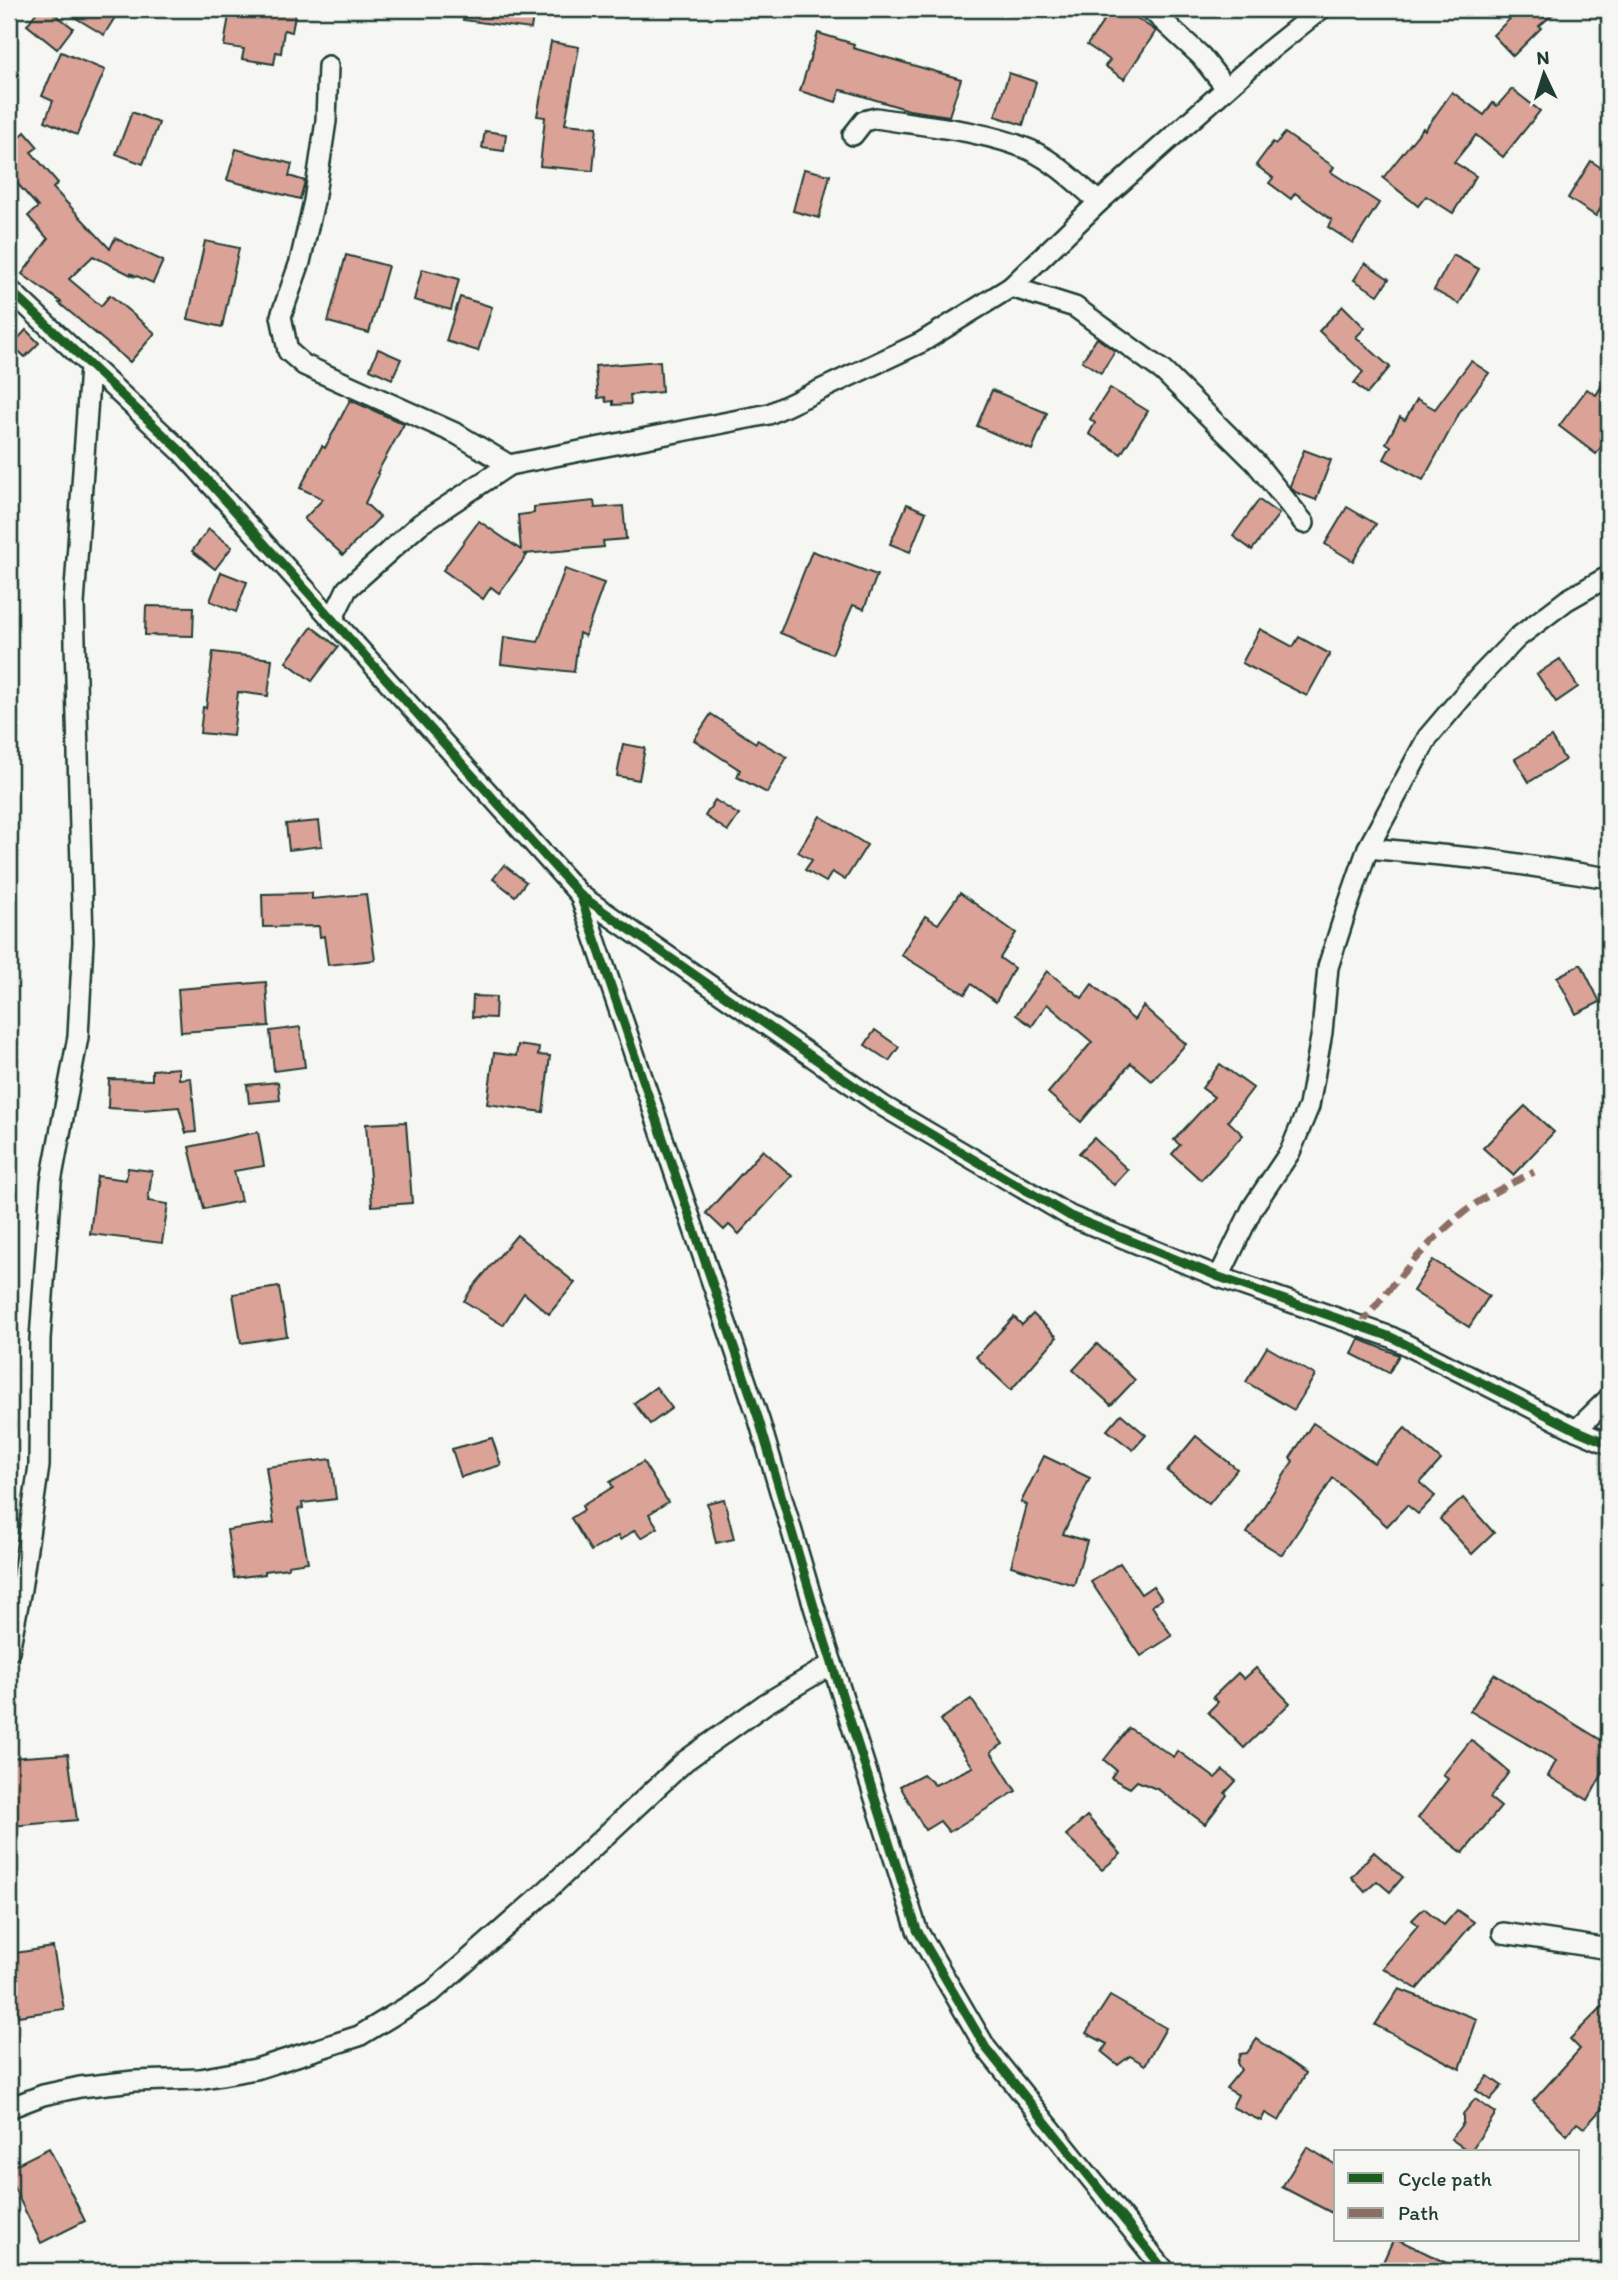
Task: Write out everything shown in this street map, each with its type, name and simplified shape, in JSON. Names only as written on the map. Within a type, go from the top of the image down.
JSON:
[{"type":"street","points":[[1150,9],[1201,56],[1226,88]]},
{"type":"street","points":[[332,620],[347,589],[420,524],[509,465],[769,414],[922,342],[1011,287],[1099,202],[1226,88],[1321,9]]},
{"type":"street","points":[[328,66],[326,121],[314,201],[300,262],[281,316],[288,351],[304,365],[457,434],[509,465]]},
{"type":"street","points":[[853,135],[864,121],[876,118],[997,139],[1031,151],[1061,169],[1099,202]]},
{"type":"street","points":[[1011,287],[1075,307],[1163,371],[1256,463],[1304,523]]},
{"type":"street","points":[[9,289],[182,452],[580,895],[883,1106],[1070,1216],[1219,1277],[1391,1337],[1609,1444]]},
{"type":"street","points":[[9,1651],[39,1466],[40,1339],[51,1182],[79,1024],[83,941],[74,604],[90,367]]},
{"type":"street","points":[[1219,1277],[1253,1208],[1290,1152],[1309,1106],[1322,1032],[1328,967],[1368,848],[1428,737],[1480,676],[1517,638],[1567,600],[1609,576]]},
{"type":"street","points":[[1368,848],[1492,860],[1609,878]]},
{"type":"street","points":[[580,895],[759,1420],[832,1664],[917,1930],[986,2048],[1165,2271]]},
{"type":"street","points":[[1576,1430],[1609,1398]]},
{"type":"street","points":[[9,2108],[44,2095],[80,2087],[134,2081],[199,2079],[256,2069],[359,2036],[433,1990],[543,1894],[685,1761],[765,1704],[832,1664]]},
{"type":"street","points":[[1503,1933],[1609,1948]]},
{"type":"building","points":[[39,9],[48,9],[73,28],[57,49],[27,25]]},
{"type":"building","points":[[61,9],[120,9],[104,35]]},
{"type":"building","points":[[230,9],[296,10],[292,32],[284,30],[281,53],[276,52],[274,64],[242,59],[244,49],[224,46]]},
{"type":"building","points":[[464,9],[534,9],[531,29],[463,20]]},
{"type":"building","points":[[1112,9],[1123,9],[1156,31],[1124,79],[1105,66],[1110,60],[1087,45]]},
{"type":"building","points":[[1520,9],[1560,9],[1539,26],[1541,28],[1513,56],[1493,35]]},
{"type":"building","points":[[818,33],[854,44],[853,48],[961,79],[949,116],[909,110],[846,91],[840,90],[836,102],[800,91]]},
{"type":"building","points":[[551,42],[579,47],[565,124],[597,127],[593,171],[540,166],[545,117],[537,116]]},
{"type":"building","points":[[61,52],[105,70],[77,135],[45,121],[53,101],[42,96]]},
{"type":"building","points":[[1009,73],[1036,82],[1023,125],[995,116]]},
{"type":"building","points":[[1512,89],[1540,111],[1503,157],[1476,135],[1454,162],[1476,176],[1453,213],[1426,196],[1418,206],[1383,178],[1423,128],[1425,130],[1452,92],[1484,115],[1493,103],[1497,106]]},
{"type":"building","points":[[132,112],[159,123],[143,164],[116,154]]},
{"type":"building","points":[[485,131],[506,134],[504,151],[482,148]]},
{"type":"building","points":[[25,132],[38,147],[31,152],[58,183],[53,188],[110,249],[115,238],[163,261],[153,283],[93,256],[69,279],[101,306],[110,295],[155,333],[130,362],[59,303],[61,302],[22,274],[48,239],[28,216],[38,207],[9,174],[9,147]]},
{"type":"building","points":[[1285,133],[1334,167],[1331,172],[1379,203],[1353,243],[1328,227],[1332,220],[1295,193],[1291,199],[1269,183],[1273,178],[1256,165],[1273,142],[1276,144]]},
{"type":"building","points":[[236,149],[292,164],[289,176],[305,181],[300,199],[227,180]]},
{"type":"building","points":[[1591,161],[1609,173],[1609,195],[1596,216],[1568,198]]},
{"type":"building","points":[[804,169],[830,175],[819,218],[793,211]]},
{"type":"building","points":[[205,241],[239,248],[222,327],[188,319]]},
{"type":"building","points":[[346,255],[388,266],[369,333],[328,322]]},
{"type":"building","points":[[1453,255],[1479,269],[1459,304],[1434,290]]},
{"type":"building","points":[[1365,263],[1389,279],[1378,295],[1354,280]]},
{"type":"building","points":[[422,269],[459,279],[451,310],[414,300]]},
{"type":"building","points":[[460,297],[492,307],[478,351],[446,341]]},
{"type":"building","points":[[1343,306],[1365,328],[1356,337],[1390,367],[1367,394],[1354,383],[1363,372],[1319,331]]},
{"type":"building","points":[[26,330],[39,343],[25,357],[12,345]]},
{"type":"building","points":[[1097,338],[1115,351],[1101,373],[1082,361]]},
{"type":"building","points":[[378,349],[401,359],[392,379],[370,369]]},
{"type":"building","points":[[660,361],[662,392],[630,395],[631,404],[613,405],[613,401],[606,402],[605,397],[598,398],[595,366]]},
{"type":"building","points":[[1471,361],[1489,373],[1461,410],[1423,480],[1384,459],[1391,446],[1386,443],[1400,417],[1405,420],[1417,399],[1435,409]]},
{"type":"building","points":[[1609,374],[1609,436],[1596,454],[1559,426],[1587,389],[1596,395]]},
{"type":"building","points":[[1110,388],[1148,411],[1121,454],[1089,434],[1095,423],[1090,419]]},
{"type":"building","points":[[992,390],[1047,413],[1032,450],[977,426]]},
{"type":"building","points":[[350,400],[404,424],[377,473],[379,474],[365,503],[380,517],[343,555],[304,519],[323,499],[300,488]]},
{"type":"building","points":[[1304,450],[1331,460],[1316,500],[1295,492],[1290,486]]},
{"type":"building","points":[[1259,500],[1279,514],[1252,550],[1233,536]]},
{"type":"building","points":[[594,501],[595,508],[623,506],[626,539],[603,541],[604,547],[524,554],[527,555],[499,593],[491,587],[483,599],[443,570],[479,521],[521,550],[518,515],[534,513],[534,507]]},
{"type":"building","points":[[907,504],[926,512],[910,552],[890,544]]},
{"type":"building","points":[[1347,507],[1376,524],[1353,561],[1325,544]]},
{"type":"building","points":[[209,529],[232,547],[215,569],[192,551]]},
{"type":"building","points":[[812,551],[877,575],[864,609],[853,605],[832,654],[780,633]]},
{"type":"building","points":[[565,569],[604,583],[585,636],[579,633],[574,672],[501,664],[504,637],[538,642]]},
{"type":"building","points":[[221,572],[247,582],[236,612],[210,601]]},
{"type":"building","points":[[146,606],[194,607],[193,636],[145,635]]},
{"type":"building","points":[[312,627],[338,647],[312,681],[286,662]]},
{"type":"building","points":[[1260,629],[1293,647],[1299,637],[1330,654],[1307,696],[1242,663]]},
{"type":"building","points":[[213,652],[272,659],[268,696],[238,692],[233,736],[200,733]]},
{"type":"building","points":[[1560,659],[1578,687],[1556,702],[1537,674]]},
{"type":"building","points":[[711,714],[756,743],[757,740],[787,757],[767,793],[737,777],[740,770],[694,740]]},
{"type":"building","points":[[1551,737],[1565,760],[1529,782],[1515,759]]},
{"type":"building","points":[[623,744],[645,748],[639,780],[617,776]]},
{"type":"building","points":[[715,800],[739,815],[728,831],[705,816]]},
{"type":"building","points":[[820,816],[867,845],[845,880],[832,872],[826,882],[805,870],[812,860],[798,852]]},
{"type":"building","points":[[319,821],[322,846],[289,850],[286,824]]},
{"type":"building","points":[[504,865],[526,882],[515,896],[493,879]]},
{"type":"building","points":[[312,893],[312,899],[366,894],[375,960],[328,965],[324,936],[320,937],[319,926],[263,927],[262,894]]},
{"type":"building","points":[[960,893],[1016,933],[1000,958],[1014,968],[996,1002],[971,984],[965,994],[901,955],[925,916],[938,924]]},
{"type":"building","points":[[1581,964],[1600,1002],[1576,1014],[1557,977]]},
{"type":"building","points":[[1047,971],[1082,998],[1092,984],[1134,1020],[1143,1006],[1186,1044],[1152,1081],[1131,1063],[1081,1122],[1048,1093],[1092,1042],[1047,1004],[1032,1026],[1016,1015]]},
{"type":"building","points":[[266,982],[269,1026],[181,1032],[178,989]]},
{"type":"building","points":[[473,996],[496,997],[495,1018],[472,1017]]},
{"type":"building","points":[[300,1027],[305,1067],[274,1071],[270,1031]]},
{"type":"building","points":[[875,1030],[899,1047],[889,1061],[865,1045]]},
{"type":"building","points":[[518,1045],[539,1048],[538,1055],[550,1056],[543,1112],[487,1104],[494,1053],[516,1056]]},
{"type":"building","points":[[1220,1064],[1253,1088],[1228,1121],[1243,1135],[1201,1180],[1172,1154],[1180,1145],[1174,1140],[1214,1097],[1202,1088]]},
{"type":"building","points":[[179,1068],[179,1079],[191,1078],[196,1132],[186,1133],[179,1107],[142,1110],[108,1108],[109,1079],[152,1080],[152,1070]]},
{"type":"building","points":[[278,1082],[280,1100],[249,1103],[247,1085]]},
{"type":"building","points":[[1525,1106],[1554,1132],[1513,1175],[1483,1148]]},
{"type":"building","points":[[406,1122],[412,1203],[372,1206],[366,1124]]},
{"type":"building","points":[[258,1132],[264,1166],[234,1171],[241,1201],[204,1209],[189,1147]]},
{"type":"building","points":[[1094,1138],[1128,1170],[1114,1185],[1079,1153]]},
{"type":"building","points":[[763,1150],[792,1176],[739,1234],[729,1225],[724,1230],[706,1213]]},
{"type":"building","points":[[128,1168],[152,1171],[148,1201],[168,1204],[162,1243],[90,1234],[97,1176],[126,1180]]},
{"type":"building","points":[[517,1235],[575,1283],[549,1314],[524,1293],[503,1325],[464,1301]]},
{"type":"building","points":[[1433,1260],[1489,1296],[1469,1327],[1413,1291]]},
{"type":"building","points":[[279,1287],[287,1336],[241,1343],[233,1294]]},
{"type":"building","points":[[1033,1314],[1057,1337],[1011,1390],[976,1357],[1014,1317],[1022,1325]]},
{"type":"building","points":[[1359,1339],[1399,1355],[1389,1373],[1352,1354]]},
{"type":"building","points":[[1097,1344],[1135,1380],[1111,1405],[1073,1370]]},
{"type":"building","points":[[1267,1347],[1315,1375],[1294,1410],[1246,1382]]},
{"type":"building","points":[[656,1387],[672,1408],[650,1424],[634,1403]]},
{"type":"building","points":[[1121,1414],[1146,1435],[1133,1450],[1107,1430]]},
{"type":"building","points":[[1313,1423],[1374,1463],[1405,1428],[1441,1460],[1420,1483],[1435,1496],[1418,1514],[1407,1505],[1387,1526],[1333,1478],[1282,1555],[1247,1533],[1293,1461],[1290,1458]]},
{"type":"building","points":[[1196,1436],[1237,1469],[1209,1504],[1167,1471]]},
{"type":"building","points":[[492,1438],[501,1465],[461,1477],[452,1449]]},
{"type":"building","points":[[1044,1456],[1090,1478],[1063,1534],[1087,1541],[1074,1585],[1011,1566],[1027,1505],[1021,1502]]},
{"type":"building","points":[[331,1459],[336,1499],[302,1503],[303,1508],[298,1509],[308,1562],[265,1571],[265,1574],[234,1578],[227,1530],[274,1523],[266,1467]]},
{"type":"building","points":[[643,1462],[668,1502],[649,1514],[658,1528],[641,1538],[635,1530],[620,1540],[618,1536],[591,1551],[571,1518],[584,1510],[582,1506],[613,1487],[610,1482]]},
{"type":"building","points":[[1463,1498],[1494,1533],[1472,1554],[1440,1519]]},
{"type":"building","points":[[724,1499],[734,1539],[716,1543],[707,1503]]},
{"type":"building","points":[[1120,1563],[1141,1594],[1153,1586],[1162,1599],[1152,1606],[1172,1636],[1141,1656],[1091,1582]]},
{"type":"building","points":[[1256,1668],[1290,1703],[1244,1748],[1208,1712],[1218,1702],[1213,1697],[1238,1673],[1244,1679]]},
{"type":"building","points":[[1494,1674],[1609,1745],[1609,1762],[1588,1800],[1548,1776],[1556,1761],[1470,1711]]},
{"type":"building","points":[[971,1699],[1003,1744],[991,1752],[1016,1791],[949,1832],[940,1821],[925,1830],[900,1786],[923,1774],[935,1785],[973,1767],[940,1720]]},
{"type":"building","points":[[1129,1728],[1174,1757],[1178,1751],[1215,1778],[1223,1770],[1236,1781],[1205,1824],[1159,1790],[1137,1781],[1130,1788],[1111,1778],[1116,1770],[1104,1760]]},
{"type":"building","points":[[1471,1740],[1509,1772],[1490,1798],[1501,1807],[1463,1853],[1418,1818],[1448,1779],[1443,1775]]},
{"type":"building","points":[[68,1754],[77,1820],[12,1826],[9,1758]]},
{"type":"building","points":[[1087,1816],[1121,1854],[1102,1870],[1066,1835]]},
{"type":"building","points":[[1374,1852],[1403,1877],[1390,1892],[1377,1881],[1365,1892],[1351,1877]]},
{"type":"building","points":[[1424,1908],[1444,1925],[1457,1910],[1474,1922],[1417,1989],[1383,1968],[1418,1925],[1412,1920]]},
{"type":"building","points":[[53,1947],[64,2009],[18,2016],[9,1954]]},
{"type":"building","points":[[1399,1989],[1477,2019],[1460,2069],[1375,2025]]},
{"type":"building","points":[[1110,1996],[1166,2028],[1145,2065],[1130,2056],[1118,2065],[1102,2052],[1107,2044],[1086,2033]]},
{"type":"building","points":[[1609,2000],[1609,2101],[1584,2128],[1577,2123],[1567,2135],[1533,2101],[1580,2049],[1570,2039]]},
{"type":"building","points":[[1257,2039],[1306,2073],[1279,2121],[1265,2113],[1261,2121],[1232,2107],[1238,2095],[1226,2088],[1241,2070],[1237,2063],[1240,2054],[1247,2053]]},
{"type":"building","points":[[1488,2076],[1502,2086],[1490,2100],[1476,2090]]},
{"type":"building","points":[[1475,2099],[1496,2113],[1471,2150],[1451,2139],[1463,2123],[1463,2114]]},
{"type":"building","points":[[1307,2147],[1334,2164],[1334,2214],[1282,2187]]},
{"type":"building","points":[[49,2148],[85,2221],[41,2243],[9,2178],[9,2168]]},
{"type":"building","points":[[1392,2242],[1403,2242],[1463,2271],[1379,2271]]},
{"type":"marked path","points":[[1360,1326],[1408,1266],[1449,1225],[1480,1201],[1534,1172]]},
{"type":"cycle path","points":[[9,289],[182,452],[580,895],[883,1106],[1070,1216],[1219,1277],[1391,1337],[1609,1444]]},
{"type":"cycle path","points":[[580,895],[759,1420],[815,1610],[917,1930],[986,2048],[1165,2271]]}]
